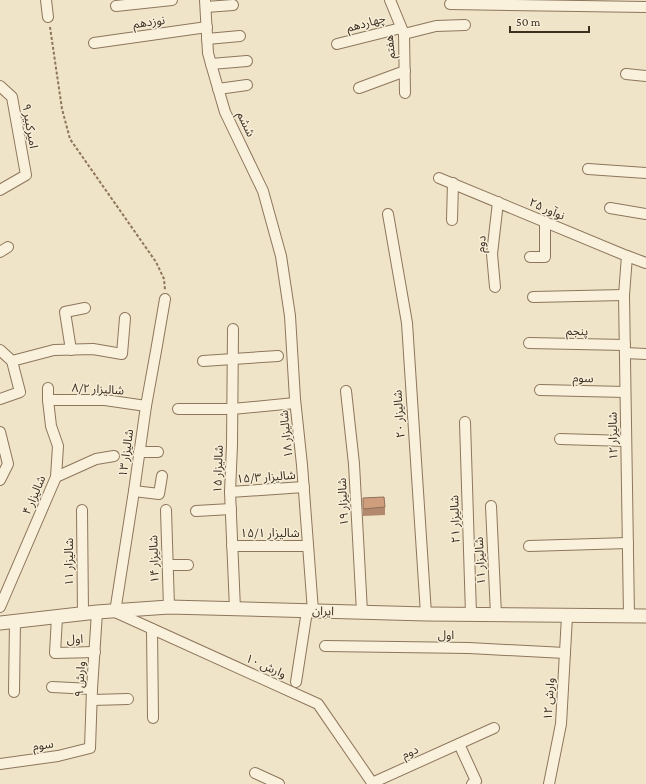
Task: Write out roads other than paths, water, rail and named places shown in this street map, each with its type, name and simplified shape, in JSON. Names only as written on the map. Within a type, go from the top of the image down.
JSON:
[{"type":"street","points":[[46,0],[48,17]]},
{"type":"street","points":[[116,6],[172,0]]},
{"type":"street","name":"هفتم","points":[[390,0],[402,31],[405,93]]},
{"type":"street","points":[[205,3],[233,6]]},
{"type":"street","name":"ششم","points":[[205,3],[208,54],[218,89],[225,112],[263,191],[282,256]]},
{"type":"street","points":[[450,4],[646,7]]},
{"type":"street","name":"چهاردهم","points":[[337,44],[402,31],[436,26],[465,25]]},
{"type":"street","name":"نوزدهم","points":[[94,43],[206,28]]},
{"type":"street","points":[[207,39],[240,36]]},
{"type":"street","points":[[211,64],[247,61]]},
{"type":"street","points":[[359,88],[405,71]]},
{"type":"street","points":[[626,74],[646,76]]},
{"type":"street","points":[[218,89],[248,85]]},
{"type":"street","name":"امیرکبیر ۹","points":[[0,86],[12,97],[26,175],[0,190]]},
{"type":"street","points":[[588,169],[646,173]]},
{"type":"street","name":"نوآور ۲۵","points":[[439,178],[646,263]]},
{"type":"street","points":[[452,220],[453,183]]},
{"type":"street","name":"دوم","points":[[496,287],[492,254],[498,202]]},
{"type":"street","points":[[610,208],[646,214]]},
{"type":"street","name":"شالیزار ۲۰","points":[[388,214],[407,323],[426,614]]},
{"type":"street","points":[[530,257],[545,256],[545,222]]},
{"type":"street","name":"شالیزار ۱۸","points":[[282,256],[290,316],[308,546],[310,611],[296,682]]},
{"type":"street","name":"شالیزار ۱۲","points":[[627,256],[624,295],[629,616]]},
{"type":"street","points":[[533,297],[624,295]]},
{"type":"street","name":"شالیزار ۱۳","points":[[115,612],[146,406],[165,299]]},
{"type":"street","points":[[71,350],[65,312],[85,308]]},
{"type":"street","points":[[12,361],[54,350],[93,349],[122,354],[125,318]]},
{"type":"street","name":"شالیزار ۱۵","points":[[233,329],[230,492],[235,609]]},
{"type":"street","name":"پنجم","points":[[529,343],[625,349],[646,354]]},
{"type":"street","points":[[0,350],[12,361],[20,392],[0,400]]},
{"type":"street","points":[[203,360],[278,356]]},
{"type":"street","name":"شالیزار ۴","points":[[0,607],[56,477],[58,446],[50,426],[48,388]]},
{"type":"street","name":"سوم","points":[[540,390],[625,392]]},
{"type":"street","name":"شالیزار ۱۹","points":[[346,391],[354,464],[362,612]]},
{"type":"street","name":"شالیزار ۸/۲","points":[[48,400],[105,400],[146,406]]},
{"type":"street","points":[[178,409],[232,409],[296,403]]},
{"type":"street","name":"شالیزار ۲۱","points":[[465,422],[471,614]]},
{"type":"street","points":[[0,432],[2,446],[8,464],[0,480]]},
{"type":"street","points":[[560,439],[626,441]]},
{"type":"street","points":[[139,452],[158,452]]},
{"type":"street","points":[[56,477],[96,459],[114,456]]},
{"type":"street","points":[[134,491],[159,494],[162,476]]},
{"type":"street","name":"شالیزار ۱۵/۳","points":[[230,492],[304,487]]},
{"type":"street","name":"شالیزار ۱۱","points":[[491,506],[496,615]]},
{"type":"street","points":[[196,511],[231,509]]},
{"type":"street","name":"شالیزار ۱۱","points":[[82,510],[82,614]]},
{"type":"street","name":"شالیزار ۱۴","points":[[166,510],[169,607]]},
{"type":"street","points":[[529,546],[628,543]]},
{"type":"street","name":"شالیزار ۱۵/۱","points":[[232,546],[308,546]]},
{"type":"street","points":[[168,564],[188,565]]},
{"type":"street","name":"ایران","points":[[0,623],[97,612],[115,612],[145,608],[169,607],[426,614],[646,616]]},
{"type":"street","name":"وارش ۹","points":[[90,748],[97,612]]},
{"type":"street","name":"وارش ۱۰","points":[[115,612],[318,704],[373,783]]},
{"type":"street","name":"اول","points":[[57,616],[55,653],[95,652]]},
{"type":"street","name":"وارش ۱۲","points":[[549,784],[561,724],[568,616]]},
{"type":"street","points":[[14,621],[14,692]]},
{"type":"street","points":[[152,629],[153,718]]},
{"type":"street","name":"اول","points":[[325,646],[469,648],[565,653]]},
{"type":"street","points":[[52,687],[92,689]]},
{"type":"street","points":[[92,700],[128,699]]},
{"type":"street","name":"دوم","points":[[373,783],[494,728]]},
{"type":"street","points":[[458,744],[474,783]]},
{"type":"street","name":"سوم","points":[[0,764],[58,756],[90,748]]},
{"type":"street","points":[[255,773],[279,784]]}]
